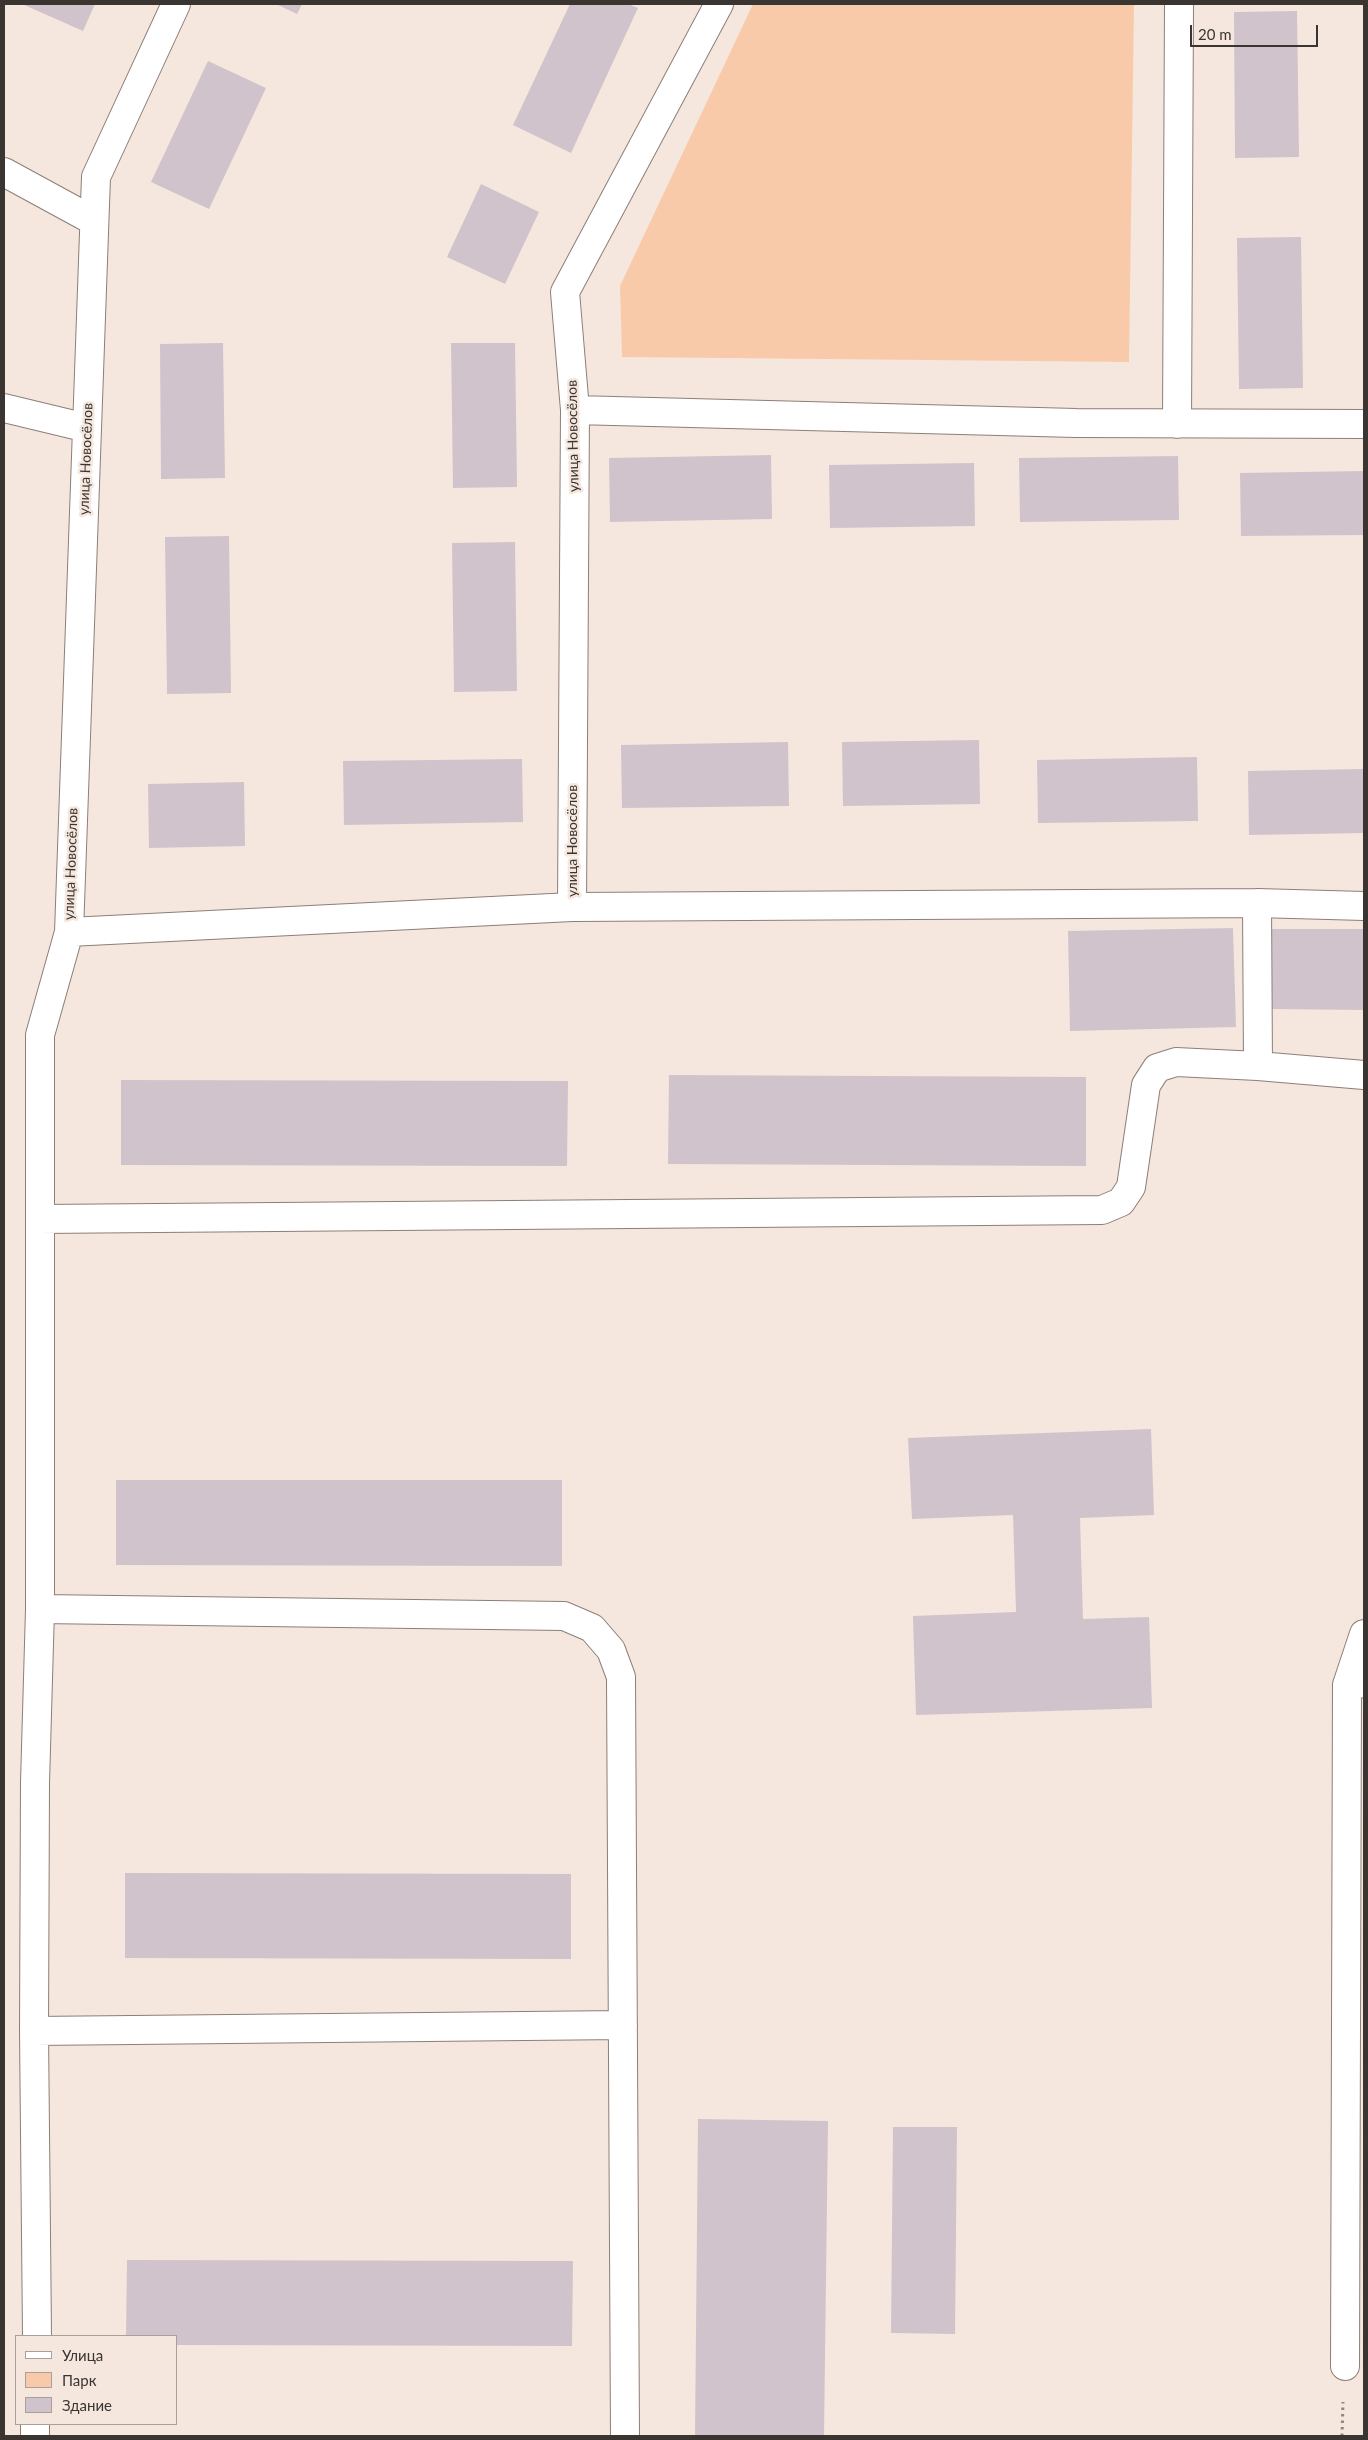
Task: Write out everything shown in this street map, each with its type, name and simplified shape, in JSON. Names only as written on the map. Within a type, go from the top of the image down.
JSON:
[{"type":"street","name":"улица Новосёлов","points":[[37,2335],[34,2031],[35,1783],[40,1609],[40,1035],[68,932],[96,176],[176,4]]},
{"type":"street","name":"улица Новосёлов","points":[[572,907],[575,410],[565,292],[719,4]]},
{"type":"street","points":[[1176,424],[1179,4]]},
{"type":"street","points":[[4,172],[94,221]]},
{"type":"street","points":[[4,408],[87,428]]},
{"type":"street","points":[[575,410],[1176,424],[1364,424]]},
{"type":"street","points":[[1256,902],[1258,1066]]},
{"type":"street","points":[[68,932],[572,907],[1256,902],[1364,906]]},
{"type":"street","points":[[40,1219],[1102,1210],[1121,1202],[1131,1187],[1146,1085],[1157,1068],[1176,1062],[1258,1066],[1364,1075]]},
{"type":"street","points":[[40,1609],[564,1616],[592,1628],[611,1650],[621,1677],[625,2436]]},
{"type":"street","points":[[1345,2366],[1356,1684],[1364,1634]]},
{"type":"street","points":[[34,2031],[623,2026]]},
{"type":"green space","points":[[753,4],[1134,4],[1129,362],[622,357],[620,286]]},
{"type":"building","points":[[22,4],[95,4],[83,31]]},
{"type":"building","points":[[276,4],[302,4],[297,14]]},
{"type":"building","points":[[570,4],[628,4],[638,8],[571,153],[513,125]]},
{"type":"building","points":[[1297,11],[1299,157],[1235,158],[1234,12]]},
{"type":"building","points":[[208,61],[266,88],[209,209],[151,182]]},
{"type":"building","points":[[481,184],[539,212],[505,284],[447,257]]},
{"type":"building","points":[[1301,237],[1303,388],[1239,389],[1237,238]]},
{"type":"building","points":[[223,343],[225,478],[161,479],[160,344]]},
{"type":"building","points":[[451,343],[515,343],[517,487],[453,488]]},
{"type":"building","points":[[771,455],[772,519],[610,522],[609,458]]},
{"type":"building","points":[[1178,456],[1179,520],[1020,522],[1019,458]]},
{"type":"building","points":[[974,463],[975,526],[830,528],[829,465]]},
{"type":"building","points":[[1364,471],[1364,535],[1241,536],[1240,473]]},
{"type":"building","points":[[229,536],[231,693],[167,694],[165,537]]},
{"type":"building","points":[[515,542],[517,691],[454,692],[452,543]]},
{"type":"building","points":[[979,740],[980,804],[843,806],[842,742]]},
{"type":"building","points":[[788,742],[789,806],[622,808],[621,745]]},
{"type":"building","points":[[1197,757],[1198,821],[1038,823],[1037,760]]},
{"type":"building","points":[[522,759],[523,822],[344,825],[343,761]]},
{"type":"building","points":[[1364,769],[1364,833],[1249,835],[1248,771]]},
{"type":"building","points":[[244,782],[245,846],[149,848],[148,784]]},
{"type":"building","points":[[1233,928],[1236,1027],[1070,1031],[1068,931]]},
{"type":"building","points":[[1272,929],[1364,929],[1364,1010],[1271,1009]]},
{"type":"building","points":[[669,1075],[1086,1077],[1086,1166],[668,1164]]},
{"type":"building","points":[[121,1080],[568,1081],[567,1166],[121,1165]]},
{"type":"building","points":[[1151,1429],[1154,1515],[1080,1518],[1083,1619],[1149,1617],[1152,1708],[916,1715],[913,1616],[1016,1612],[1013,1515],[912,1519],[908,1438]]},
{"type":"building","points":[[116,1480],[562,1480],[562,1566],[116,1565]]},
{"type":"building","points":[[125,1873],[571,1874],[571,1959],[125,1958]]},
{"type":"building","points":[[698,2119],[828,2121],[824,2436],[695,2436]]},
{"type":"building","points":[[893,2127],[957,2127],[955,2334],[891,2333]]},
{"type":"building","points":[[127,2260],[573,2261],[572,2346],[178,2345],[178,2335],[126,2335]]}]
